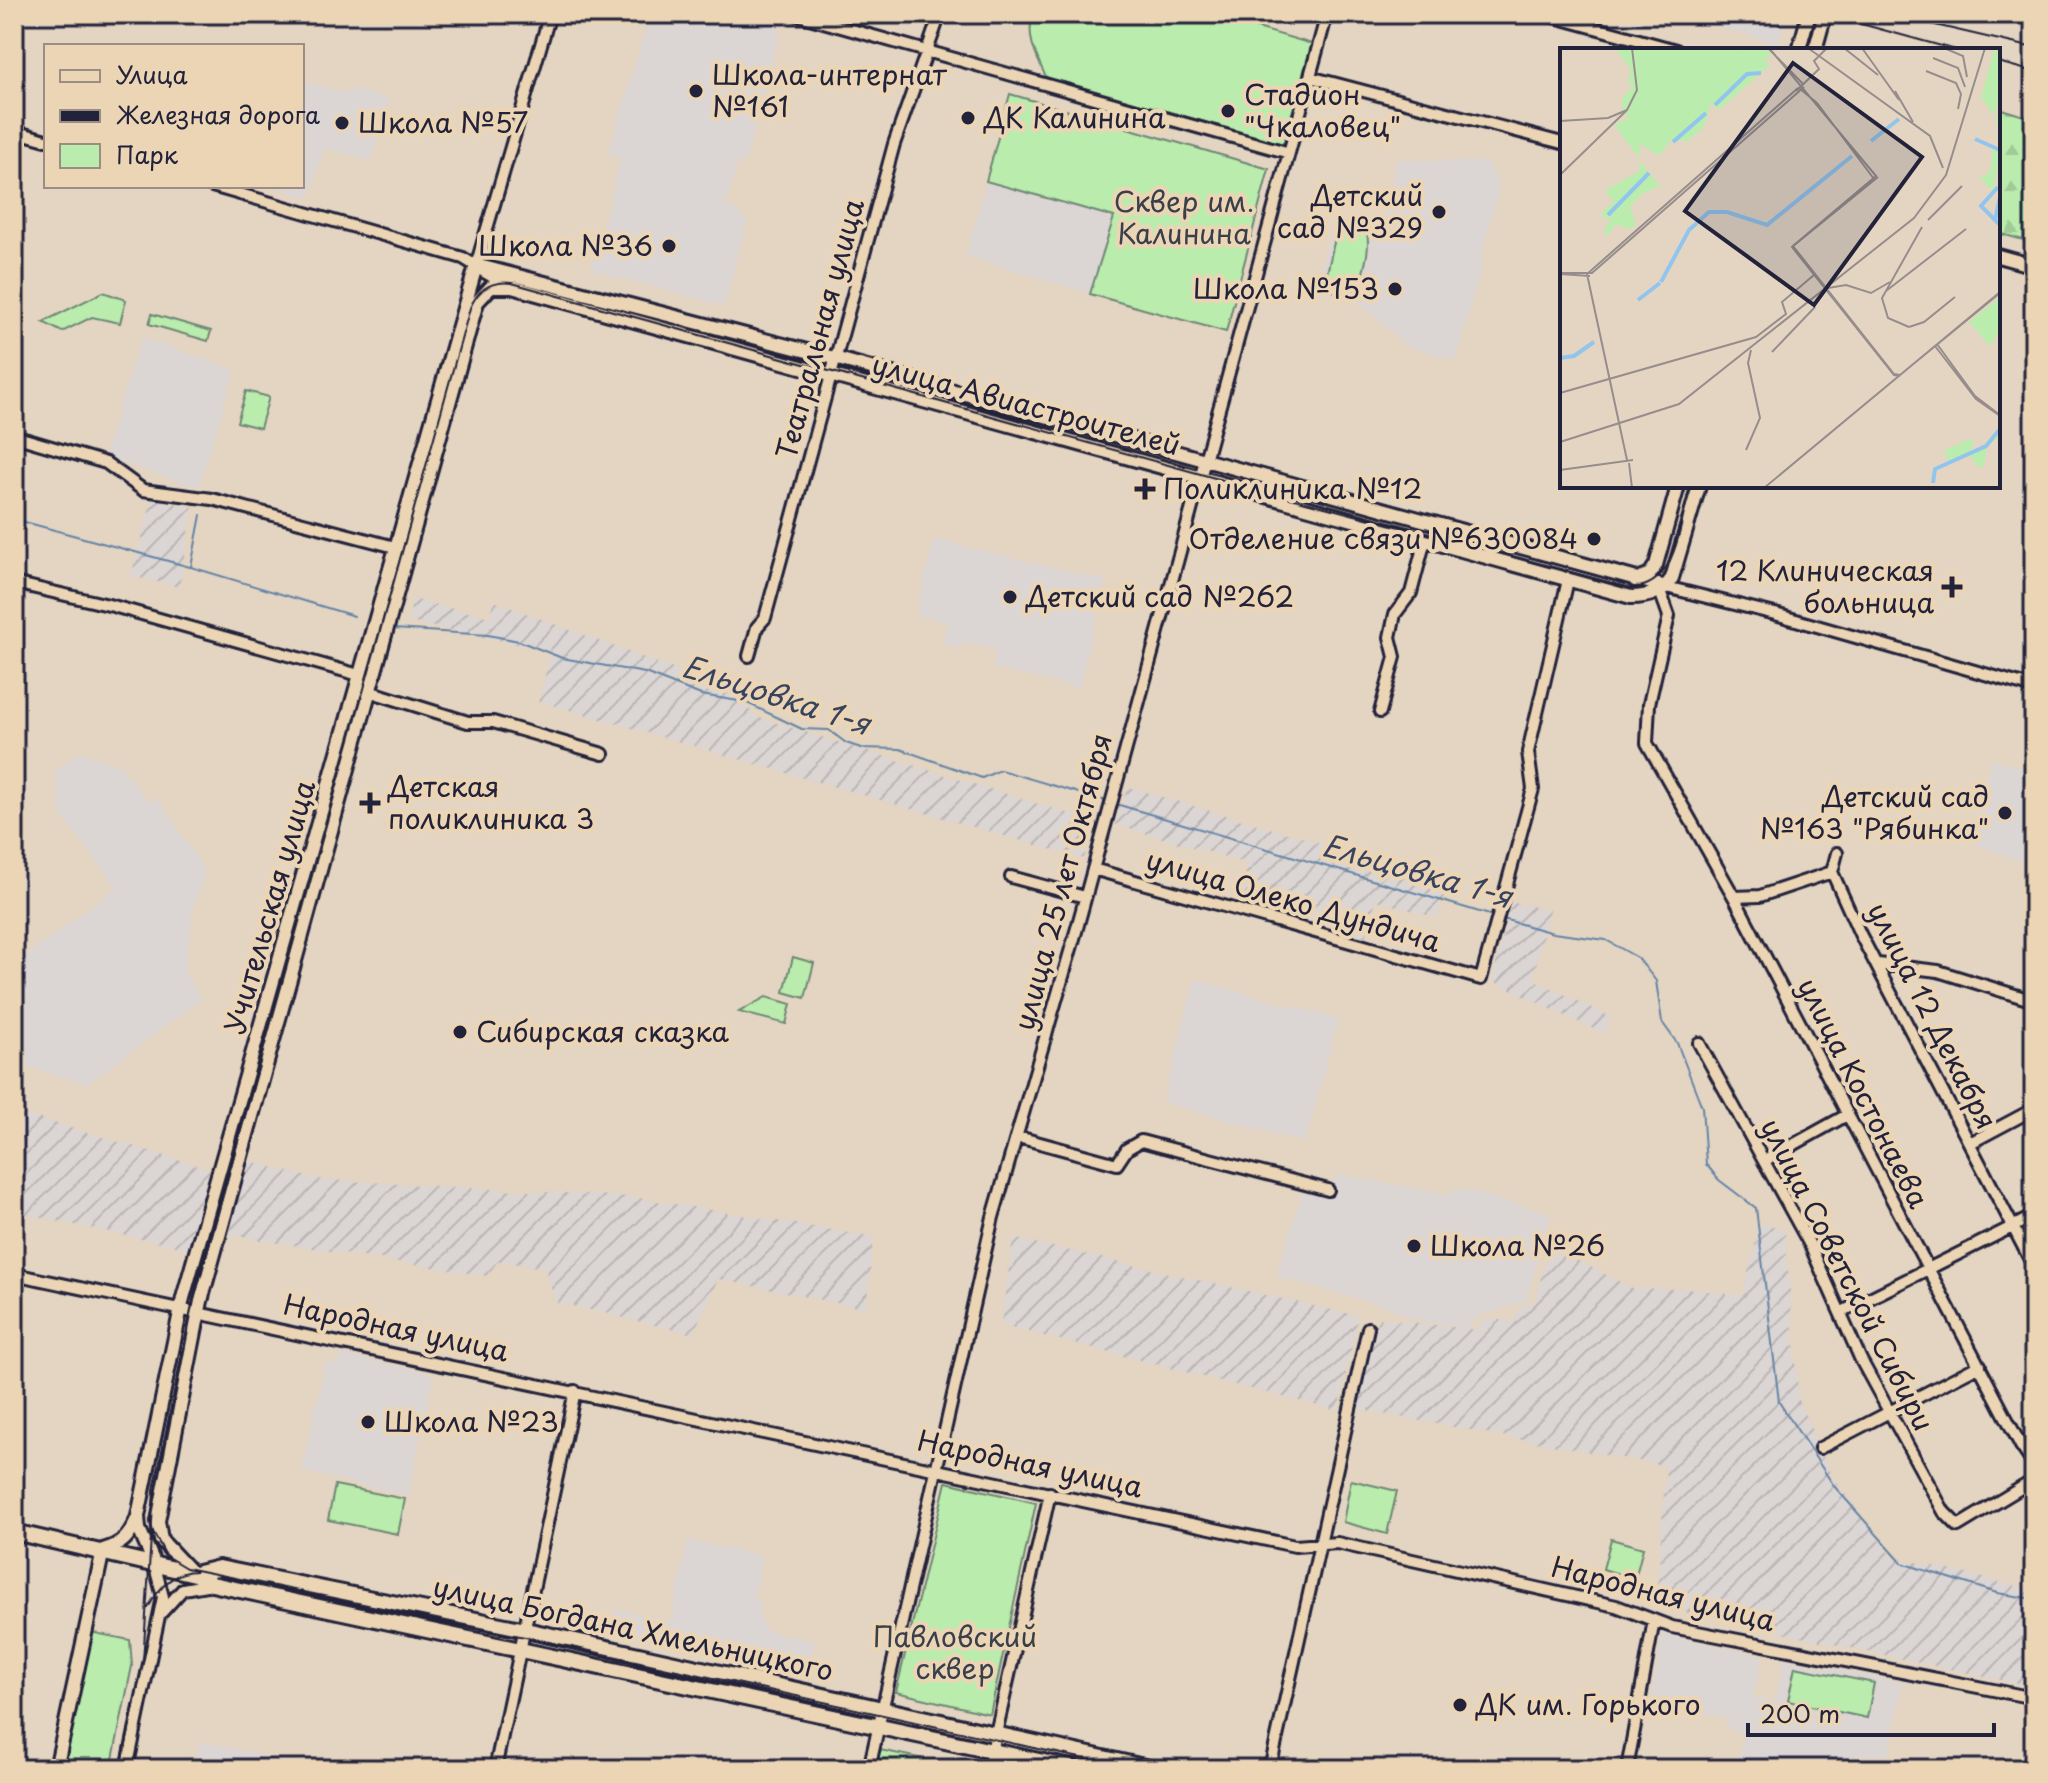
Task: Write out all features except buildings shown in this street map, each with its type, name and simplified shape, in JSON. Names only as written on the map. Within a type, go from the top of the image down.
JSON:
[{"type":"highway","name":"улица Богдана Хмельницкого","points":[[14,1532],[154,1563],[195,1574],[212,1584],[1076,1769]]},
{"type":"highway","name":"улица Богдана Хмельницкого","points":[[195,1574],[219,1568],[526,1630],[1153,1769]]},
{"type":"main road","points":[[1801,44],[1809,14]]},
{"type":"main road","points":[[1816,46],[1825,14]]},
{"type":"main road","points":[[2000,257],[2034,266]]},
{"type":"main road","name":"улица Авиастроителей","points":[[476,266],[512,287],[1617,594],[1643,597],[1663,589]]},
{"type":"main road","name":"улица Авиастроителей","points":[[476,266],[504,270],[838,359],[1663,589]]},
{"type":"main road","name":"Учительская улица","points":[[154,1563],[139,1529],[138,1516],[180,1308],[362,685],[482,294],[483,285],[476,266]]},
{"type":"main road","name":"Учительская улица","points":[[154,1563],[161,1540],[158,1521],[199,1312],[395,547],[476,266]]},
{"type":"main road","points":[[482,294],[494,286],[512,287]]},
{"type":"main road","points":[[1617,594],[1627,587],[1629,578],[1654,570],[1677,488]]},
{"type":"main road","points":[[1663,589],[1676,569],[1698,488]]},
{"type":"main road","points":[[56,1769],[103,1550],[117,1547],[128,1538],[138,1516]]},
{"type":"main road","points":[[161,1540],[178,1562],[195,1574]]},
{"type":"street","name":"Учительская улица","points":[[476,266],[548,14]]},
{"type":"street","points":[[795,14],[1286,152]]},
{"type":"street","name":"Театральная улица","points":[[749,656],[757,627],[765,618],[838,359],[894,144],[940,14]]},
{"type":"street","name":"улица 25 лет Октября","points":[[869,1769],[986,1245],[1093,869],[1286,152],[1327,14]]},
{"type":"street","points":[[1544,14],[1669,48]]},
{"type":"street","points":[[1310,77],[1560,142]]},
{"type":"street","points":[[14,131],[44,139]]},
{"type":"street","name":"улица Авиастроителей","points":[[219,188],[463,258],[476,266]]},
{"type":"street","points":[[14,436],[106,463],[143,490],[212,499],[395,547]]},
{"type":"street","points":[[1380,712],[1395,657],[1390,637],[1395,614],[1411,593],[1425,540]]},
{"type":"street","name":"улица Олеко Дундича","points":[[1093,869],[1481,979],[1533,789],[1528,752],[1568,580]]},
{"type":"street","points":[[14,583],[128,610],[468,722],[493,722],[603,754]]},
{"type":"street","points":[[1663,589],[1790,618],[2034,688]]},
{"type":"street","name":"улица Костонаева","points":[[1663,589],[1669,616],[1649,704],[1647,743],[1734,897],[1927,1269],[2034,1465]]},
{"type":"street","points":[[1734,897],[1760,896],[1832,872],[1837,853]]},
{"type":"street","name":"улица 12 Декабря","points":[[1832,872],[1860,934],[2034,1267]]},
{"type":"street","points":[[1011,877],[1085,897]]},
{"type":"street","points":[[1878,964],[1938,971],[2034,1001]]},
{"type":"street","name":"улица Советской Сибири","points":[[1699,1043],[1764,1161],[1842,1312],[1861,1360],[1931,1492],[1958,1526],[2034,1480]]},
{"type":"street","points":[[1970,1143],[2034,1109]]},
{"type":"street","points":[[1764,1161],[1847,1115]]},
{"type":"street","points":[[1018,1137],[1117,1164],[1127,1149],[1141,1141],[1328,1190]]},
{"type":"street","points":[[1842,1312],[2034,1216]]},
{"type":"street","name":"Народная улица","points":[[14,1274],[1295,1546],[1337,1543],[1616,1606],[1672,1627],[2034,1698]]},
{"type":"street","points":[[1270,1769],[1368,1328]]},
{"type":"street","points":[[1820,1448],[1980,1365]]},
{"type":"street","points":[[495,1769],[575,1391]]},
{"type":"street","points":[[988,1769],[1050,1493]]},
{"type":"street","name":"Учительская улица","points":[[127,1769],[163,1597],[154,1563]]},
{"type":"street","points":[[159,1617],[183,1589],[212,1584]]},
{"type":"street","points":[[1627,1769],[1654,1620]]},
{"type":"street","points":[[2029,1769],[2034,1747]]},
{"type":"shaded area","name":"Школа-интернат №161","points":[[650,14],[733,14],[781,27],[745,163],[738,161],[726,206],[736,210],[747,221],[724,306],[591,270],[621,158],[608,154]]},
{"type":"shaded area","points":[[1671,14],[1785,14],[1778,44]]},
{"type":"shaded area","name":"Школа №57","points":[[304,81],[345,93],[354,89],[389,99],[371,161],[324,148],[309,198],[276,188],[304,188]]},
{"type":"shaded area","points":[[1397,159],[1488,162],[1499,188],[1480,261],[1483,262],[1455,361],[1407,346],[1360,304],[1315,291],[1334,221],[1381,234]]},
{"type":"shaded area","points":[[986,181],[1114,217],[1090,294],[966,256]]},
{"type":"shaded area","points":[[141,337],[235,370],[198,488],[104,456]]},
{"type":"shaded area","points":[[152,499],[193,507],[179,587],[131,576]]},
{"type":"shaded area","name":"Детский сад №262","points":[[934,539],[1105,580],[1079,688],[993,668],[996,650],[963,642],[961,649],[942,644],[947,622],[916,615]]},
{"type":"shaded area","points":[[412,599],[490,617],[494,601],[729,690],[757,717],[1094,821],[1084,859],[538,701],[552,651],[409,622]]},
{"type":"shaded area","points":[[81,752],[120,766],[150,803],[158,798],[205,871],[194,907],[184,972],[202,999],[87,1084],[14,1063],[14,965],[117,887],[61,815],[55,770]]},
{"type":"shaded area","name":"Детский сад №163 \"Рябинка\"","points":[[1992,759],[2034,771],[2034,866],[1973,843],[1972,822]]},
{"type":"shaded area","points":[[1128,787],[1449,880],[1437,918],[1376,900],[1365,938],[1238,901],[1248,864],[1115,824]]},
{"type":"shaded area","points":[[1511,902],[1549,910],[1533,979],[1611,1017],[1604,1034],[1492,981]]},
{"type":"shaded area","points":[[1195,979],[1338,1019],[1305,1143],[1163,1102]]},
{"type":"shaded area","points":[[14,1111],[210,1169],[189,1249],[14,1212]]},
{"type":"shaded area","points":[[243,1159],[314,1179],[633,1197],[874,1237],[866,1309],[718,1279],[693,1334],[555,1302],[545,1268],[498,1261],[487,1276],[230,1235]]},
{"type":"shaded area","name":"Школа №26","points":[[1336,1174],[1447,1194],[1460,1188],[1551,1214],[1526,1301],[1475,1318],[1470,1329],[1413,1319],[1382,1305],[1276,1277],[1302,1193],[1329,1197]]},
{"type":"shaded area","points":[[1761,1222],[1785,1232],[1799,1401],[1831,1475],[1891,1556],[2034,1590],[2034,1687],[1656,1606],[1666,1466],[1356,1409],[1378,1318],[1477,1330],[1484,1319],[1514,1321],[1522,1306],[1535,1302],[1549,1246],[1632,1288],[1692,1289],[1742,1296]]},
{"type":"shaded area","points":[[1013,1238],[1358,1316],[1338,1411],[1001,1325]]},
{"type":"shaded area","name":"Школа №23","points":[[341,1354],[434,1374],[408,1496],[302,1471],[325,1362],[338,1365]]},
{"type":"shaded area","points":[[688,1540],[762,1556],[754,1600],[762,1602],[759,1616],[767,1631],[815,1641],[808,1674],[610,1633],[615,1609],[671,1621]]},
{"type":"shaded area","points":[[1662,1633],[1763,1656],[1753,1698],[1775,1702],[1783,1659],[1903,1683],[1886,1769],[1755,1769],[1737,1765],[1744,1733],[1727,1729],[1727,1718],[1651,1702]]},
{"type":"shaded area","points":[[200,1741],[328,1769],[195,1769]]},
{"type":"green space","name":"Стадион \"Чкаловец\"","points":[[1035,14],[1210,14],[1312,44],[1283,144],[1046,77],[1031,37]]},
{"type":"green space","name":"Сквер им. Калинина","points":[[1010,94],[1269,169],[1226,332],[1090,294],[1114,217],[986,181]]},
{"type":"green space","points":[[2000,109],[2034,119],[2034,243],[2000,234]]},
{"type":"green space","points":[[1345,224],[1366,230],[1368,237],[1362,276],[1349,298],[1324,287],[1337,229]]},
{"type":"green space","points":[[103,292],[126,300],[120,323],[92,317],[62,332],[43,322]]},
{"type":"green space","points":[[152,314],[211,331],[208,341],[149,324]]},
{"type":"green space","points":[[246,391],[269,397],[260,428],[237,422]]},
{"type":"green space","points":[[793,957],[814,963],[805,998],[784,992]]},
{"type":"green space","points":[[766,997],[791,1004],[786,1024],[739,1012]]},
{"type":"green space","points":[[1351,1480],[1397,1491],[1387,1534],[1343,1522]]},
{"type":"green space","name":"Павловский сквер","points":[[946,1482],[1036,1503],[990,1714],[896,1692]]},
{"type":"green space","points":[[335,1485],[405,1499],[398,1534],[328,1520]]},
{"type":"green space","points":[[1611,1539],[1643,1548],[1635,1579],[1603,1569]]},
{"type":"green space","points":[[90,1632],[130,1640],[132,1666],[111,1769],[61,1769]]},
{"type":"green space","points":[[1795,1667],[1874,1683],[1867,1718],[1788,1701]]},
{"type":"green space","name":"Павловский сквер","points":[[880,1750],[973,1769],[876,1769]]},
{"type":"waterway","name":"Ельцовка 1-я","points":[[201,515],[191,567],[354,616]]},
{"type":"waterway","name":"Ельцовка 1-я","points":[[14,519],[190,567]]},
{"type":"waterway","name":"Ельцовка 1-я","points":[[394,629],[488,635],[519,641],[562,658],[645,673],[701,695],[745,702],[802,729],[829,730],[846,743],[861,748],[900,749],[982,778],[1000,770],[1106,801]]},
{"type":"waterway","name":"Ельцовка 1-я","points":[[1116,804],[1493,916]]},
{"type":"waterway","name":"Ельцовка 1-я","points":[[1503,919],[1553,933],[1606,940],[1638,958],[1656,981],[1662,1022],[1677,1043],[1702,1107],[1706,1164],[1719,1180],[1756,1208],[1779,1402],[1834,1486],[1902,1563],[1997,1593],[2034,1599]]},
{"type":"tram line","points":[[1807,48],[1816,14]]},
{"type":"tram line","points":[[121,1769],[143,1662],[154,1490],[191,1310],[470,308],[481,291],[498,283],[512,283],[1215,478],[1627,587],[1644,586],[1657,579],[1666,567],[1674,552],[1690,488]]},
{"type":"tram line","points":[[151,1528],[166,1556],[186,1568],[540,1640],[1130,1769]]},
{"type":"tram line","points":[[148,1608],[167,1582],[180,1574],[196,1571]]},
{"type":"railway","points":[[1825,14],[1949,48]]},
{"type":"railway","points":[[1888,14],[2034,48]]},
{"type":"railway","points":[[1974,24],[2034,21]]},
{"type":"railway","points":[[2000,63],[2034,72]]},
{"type":"place","name":"Школа-интернат №161","points":[[696,91]]},
{"type":"place","name":"Стадион \"Чкаловец\"","points":[[1228,111]]},
{"type":"place","name":"ДК Калинина","points":[[968,118]]},
{"type":"place","name":"Школа №57","points":[[342,123]]},
{"type":"place","name":"Детский сад №329","points":[[1439,212]]},
{"type":"place","name":"Школа №36","points":[[669,246]]},
{"type":"place","name":"Школа №153","points":[[1395,289]]},
{"type":"place","name":"Поликлиника №12","points":[[1145,489]]},
{"type":"place","name":"Отделение связи №630084","points":[[1594,539]]},
{"type":"place","name":"12 Клиническая больница","points":[[1952,587]]},
{"type":"place","name":"Детский сад №262","points":[[1010,597]]},
{"type":"place","name":"Детская поликлиника 3","points":[[370,803]]},
{"type":"place","name":"Детский сад №163 \"Рябинка\"","points":[[2005,813]]},
{"type":"place","name":"Сибирская сказка","points":[[460,1032]]},
{"type":"place","name":"Школа №26","points":[[1414,1246]]},
{"type":"place","name":"Школа №23","points":[[368,1422]]},
{"type":"place","name":"ДК им. Горького","points":[[1460,1705]]}]
